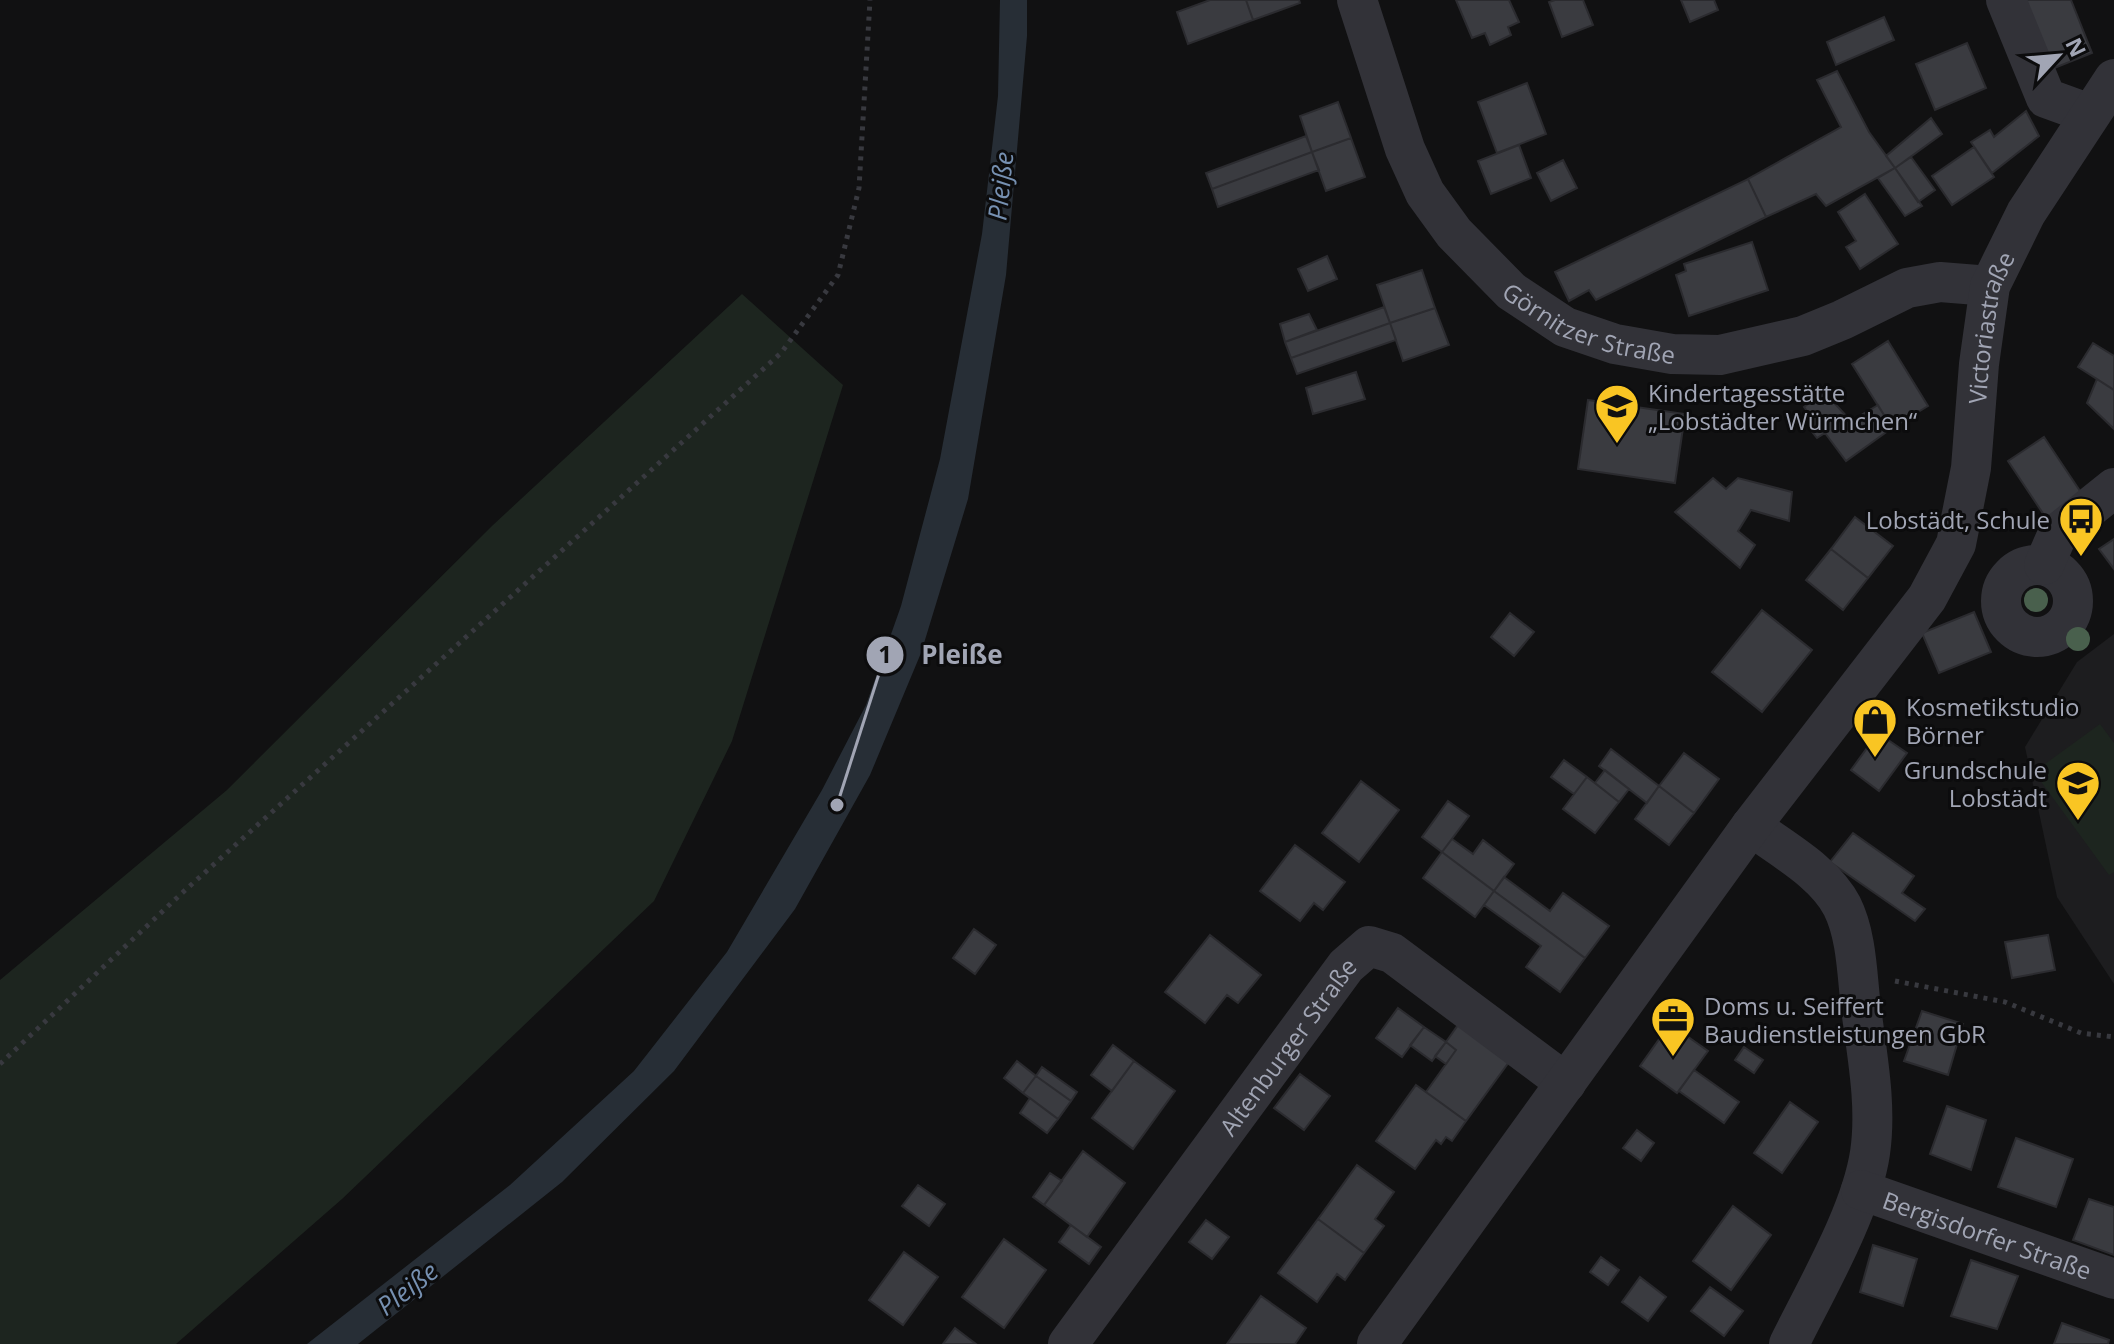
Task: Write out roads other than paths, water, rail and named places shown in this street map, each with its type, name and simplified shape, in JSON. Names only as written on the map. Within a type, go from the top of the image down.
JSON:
[{"type":"street","name":"Görnitzer Straße","points":[[1357,0],[1405,149],[1425,193],[1454,233],[1511,291],[1565,327],[1615,344],[1672,354],[1720,355],[1803,336],[1907,288],[1940,282],[1990,286]]},
{"type":"street","points":[[2006,0],[2046,98],[2090,114]]},
{"type":"street","name":"Victoriastraße","points":[[1956,544],[1971,468],[1979,364],[1990,286],[2026,213],[2114,79]]},
{"type":"street","points":[[2044,565],[2058,533],[2114,488]]},
{"type":"street","points":[[1377,1344],[1751,826],[1927,598],[1956,544],[2007,581]]},
{"type":"street","points":[[2031,565],[2044,565],[2060,573],[2074,598],[2072,613],[2066,624],[2048,637],[2027,637],[2016,631],[2007,622],[2001,603],[2007,581],[2015,572],[2031,565]]},
{"type":"street","name":"Bergisdorfer Straße","points":[[1751,826],[1829,887],[1842,907],[1851,935],[1872,1102],[1870,1152],[1861,1190],[1789,1344]]},
{"type":"street","name":"Altenburger Straße","points":[[1068,1344],[1346,966],[1369,946],[1392,953],[1566,1083]]},
{"type":"street","name":"Bergisdorfer Straße","points":[[1861,1190],[2114,1279]]},
{"type":"water","points":[[1000,0],[1027,0],[1027,36],[1006,275],[968,499],[921,653],[870,775],[795,909],[674,1071],[562,1182],[358,1344],[307,1344],[510,1185],[634,1071],[727,952],[822,790],[866,705],[901,606],[940,459],[982,234],[998,96]]},
{"type":"place","name":"Kindertagesstätte „Lobstädter Würmchen“","points":[[1617,445]]},
{"type":"place","name":"Lobstädt, Schule","points":[[2081,558]]},
{"type":"place","name":"Kosmetikstudio Börner","points":[[1875,759]]},
{"type":"place","name":"Pleiße","points":[[837,805]]},
{"type":"place","name":"Grundschule Lobstädt","points":[[2078,822]]},
{"type":"place","name":"Doms u. Seiffert Baudienstleistungen GbR","points":[[1673,1058]]}]
